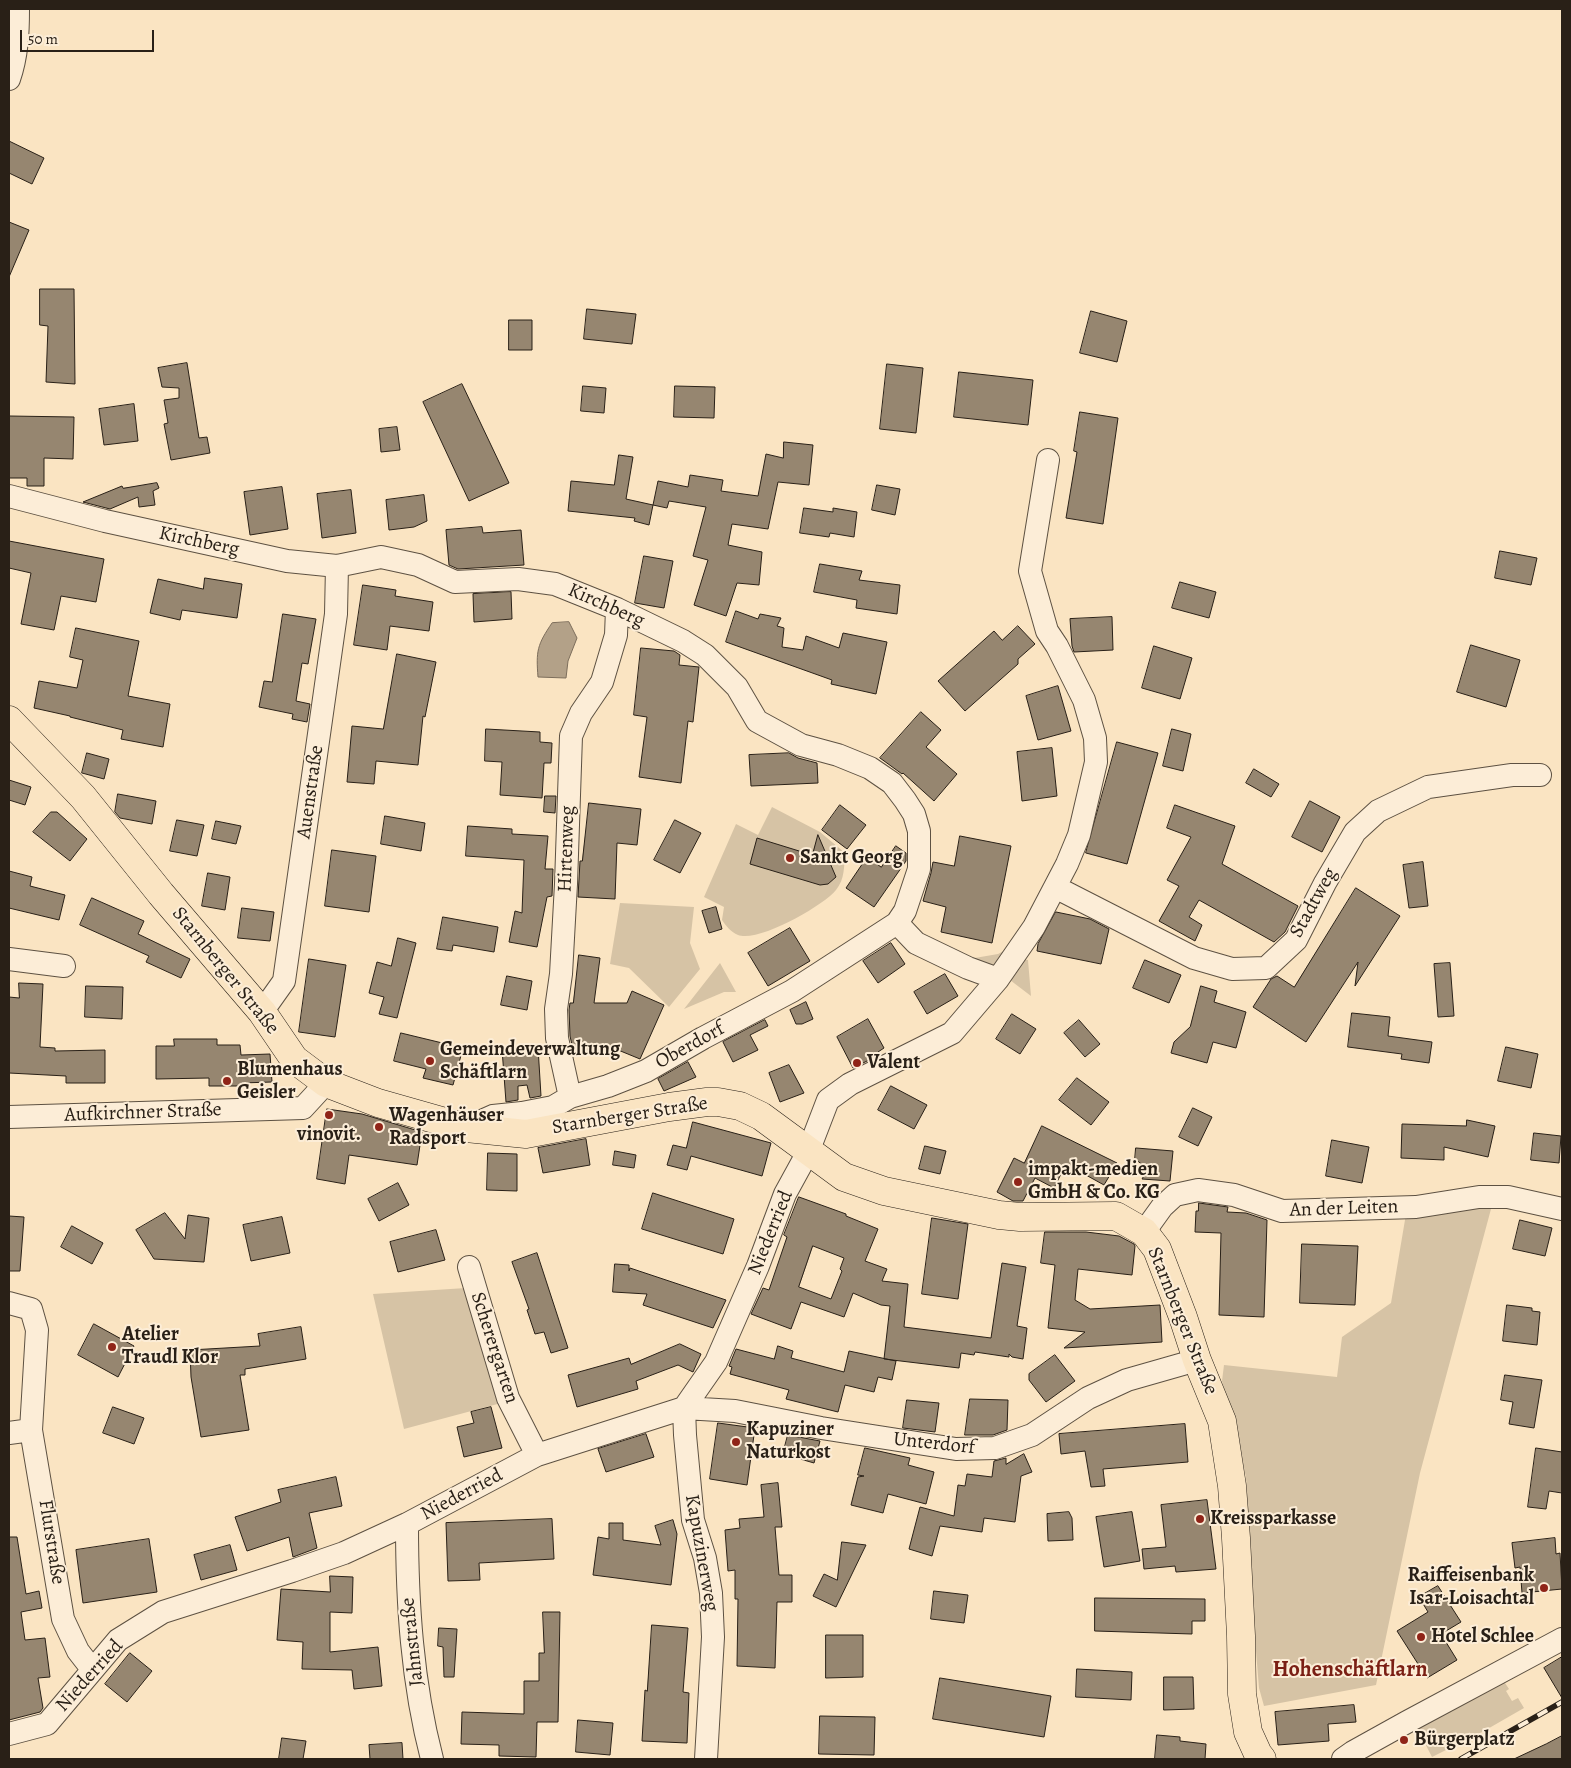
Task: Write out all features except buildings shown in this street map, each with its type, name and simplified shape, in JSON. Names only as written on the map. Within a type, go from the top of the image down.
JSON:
[{"type":"main road","name":"Starnberger Straße","points":[[9,720],[82,797],[161,894],[262,1012],[294,1059],[326,1083],[378,1103],[466,1128],[526,1134],[708,1102],[740,1106],[761,1116],[844,1178],[884,1191],[999,1215],[1020,1217],[1116,1216],[1144,1232],[1157,1249],[1183,1316],[1197,1360],[1222,1421],[1232,1486],[1236,1538],[1242,1694],[1248,1732],[1262,1759]]},
{"type":"street","points":[[9,79],[14,65],[18,39],[18,9]]},
{"type":"street","name":"Niederried","points":[[9,1734],[47,1724],[73,1696],[92,1669],[118,1640],[163,1612],[344,1553],[407,1524],[537,1455],[684,1408],[716,1362],[758,1266],[785,1194],[808,1152],[828,1100],[850,1084],[952,1033],[998,979],[1034,927],[1056,888],[1079,835],[1096,762],[1095,738],[1084,700],[1047,630],[1030,572],[1048,460]]},
{"type":"street","name":"Kirchberg","points":[[9,496],[105,521],[288,561],[337,566],[381,557],[418,564],[455,582],[518,579],[555,584],[683,641],[705,655],[737,687],[757,721],[801,745],[838,755],[870,768],[892,783],[914,814],[919,831],[919,869],[905,911],[897,923]]},
{"type":"street","name":"Auenstraße","points":[[262,1012],[284,981],[336,614],[337,566]]},
{"type":"street","name":"Hirtenweg","points":[[570,1097],[556,1038],[556,1010],[561,974],[566,884],[571,736],[581,713],[602,682],[616,636],[617,610]]},
{"type":"street","name":"Stadtweg","points":[[1056,888],[1194,958],[1232,969],[1266,968],[1296,940],[1325,883],[1355,832],[1378,811],[1428,787],[1512,775],[1540,775]]},
{"type":"street","points":[[897,923],[916,943],[968,968],[998,979]]},
{"type":"street","name":"Oberdorf","points":[[466,1128],[493,1116],[553,1107],[570,1097],[608,1086],[646,1071],[703,1038],[792,991],[897,923]]},
{"type":"street","points":[[9,959],[64,966]]},
{"type":"street","name":"Aufkirchner Straße","points":[[9,1117],[303,1108],[326,1083]]},
{"type":"street","name":"An der Leiten","points":[[1144,1232],[1162,1207],[1175,1195],[1198,1190],[1234,1195],[1282,1211],[1416,1207],[1479,1197],[1508,1197],[1562,1208]]},
{"type":"street","name":"Scherergarten","points":[[469,1267],[508,1398],[537,1455]]},
{"type":"street","name":"Flurstraße","points":[[9,1303],[31,1308],[37,1330],[31,1430],[63,1619],[78,1651],[92,1669]]},
{"type":"street","name":"Unterdorf","points":[[684,1408],[735,1411],[820,1428],[947,1448],[995,1448],[1032,1435],[1088,1398],[1120,1383],[1197,1360]]},
{"type":"street","name":"Kapuzinerweg","points":[[684,1408],[693,1520],[705,1558],[711,1593],[713,1636],[706,1759]]},
{"type":"street","points":[[9,1433],[31,1430]]},
{"type":"street","name":"Jahnstraße","points":[[407,1524],[407,1590],[416,1685],[432,1759]]},
{"type":"street","points":[[1344,1759],[1400,1726],[1562,1639]]},
{"type":"shaded area","points":[[569,622],[577,638],[568,661],[566,678],[538,677],[537,661],[543,637],[552,623]]},
{"type":"shaded area","points":[[772,807],[820,832],[845,853],[843,877],[839,886],[829,897],[805,913],[760,934],[738,935],[729,929],[722,920],[724,907],[704,897],[736,824],[758,835]]},
{"type":"shaded area","points":[[620,903],[694,907],[690,943],[700,969],[669,1007],[629,968],[610,964]]},
{"type":"shaded area","points":[[1015,945],[1000,964],[984,967],[963,960],[998,954]]},
{"type":"shaded area","points":[[1022,959],[1028,960],[1031,996],[1010,980]]},
{"type":"shaded area","points":[[720,963],[736,992],[724,992],[684,1009]]},
{"type":"shaded area","points":[[1469,1208],[1491,1209],[1420,1473],[1376,1685],[1264,1706],[1259,1688],[1252,1602],[1246,1477],[1222,1381],[1224,1365],[1337,1377],[1342,1337],[1391,1303],[1406,1214]]},
{"type":"shaded area","points":[[466,1288],[505,1402],[404,1429],[373,1294]]},
{"type":"shaded area","points":[[1503,1680],[1509,1689],[1506,1691],[1512,1701],[1518,1698],[1524,1708],[1432,1757],[1416,1726]]},
{"type":"railway","points":[[1461,1759],[1562,1702]]},
{"type":"place","name":"Sankt Georg","points":[[790,858]]},
{"type":"place","name":"Gemeindeverwaltung Schäftlarn","points":[[430,1061]]},
{"type":"place","name":"Valent","points":[[857,1063]]},
{"type":"place","name":"Blumenhaus Geisler","points":[[227,1081]]},
{"type":"place","name":"vinovit.","points":[[329,1115]]},
{"type":"place","name":"Wagenhäuser Radsport","points":[[379,1127]]},
{"type":"place","name":"impakt-medien GmbH & Co. KG","points":[[1018,1182]]},
{"type":"place","name":"Atelier Traudl Klor","points":[[112,1347]]},
{"type":"place","name":"Kapuziner Naturkost","points":[[736,1442]]},
{"type":"place","name":"Kreissparkasse","points":[[1200,1519]]},
{"type":"place","name":"Raiffeisenbank Isar-Loisachtal","points":[[1544,1588]]},
{"type":"place","name":"Hotel Schlee","points":[[1421,1637]]},
{"type":"place","name":"Bürgerplatz","points":[[1404,1740]]},
{"type":"district","name":"Hohenschäftlarn","points":[[1350,1671]]}]
